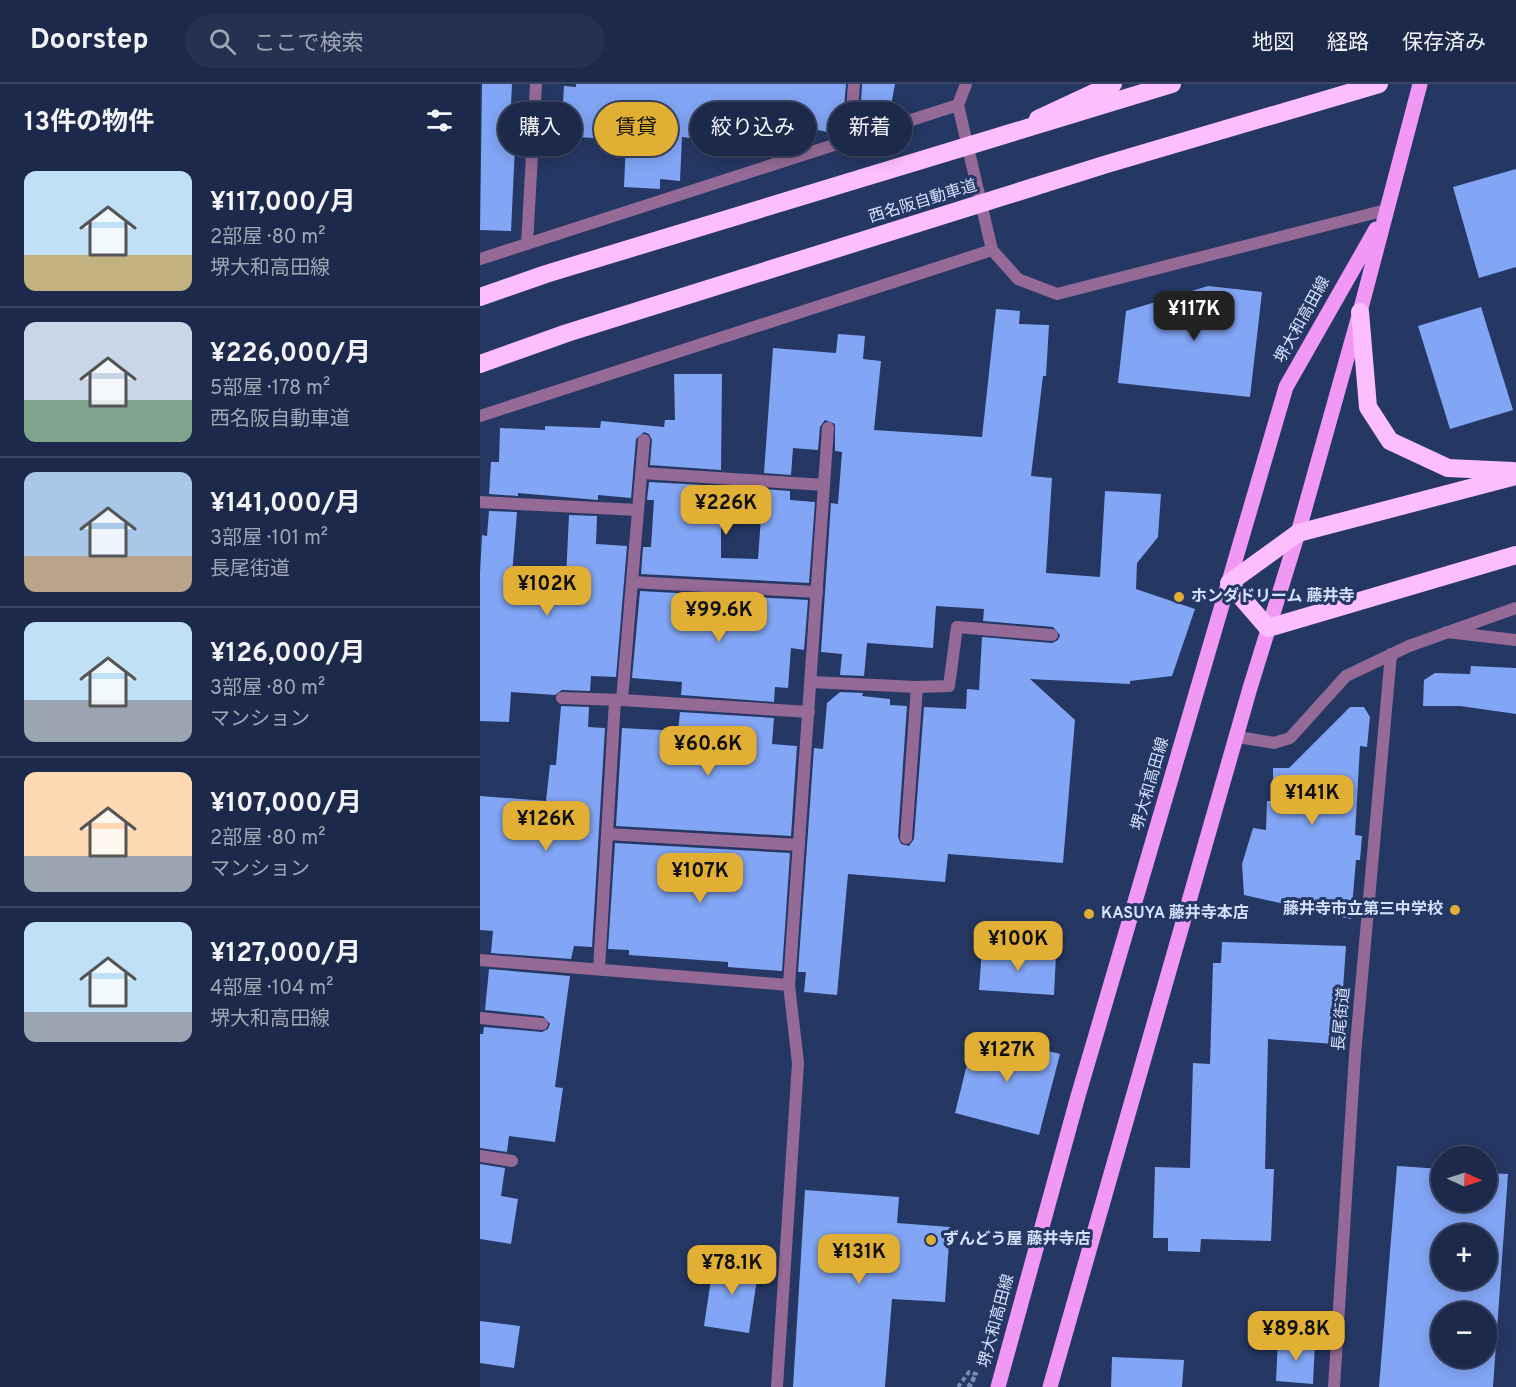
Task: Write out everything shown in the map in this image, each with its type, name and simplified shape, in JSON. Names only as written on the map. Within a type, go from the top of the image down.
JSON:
[{"type":"highway","points":[[998,137],[1113,84]]},
{"type":"highway","points":[[480,297],[546,274],[1172,84]]},
{"type":"highway","name":"西名阪自動車道","points":[[480,364],[567,333],[1107,164],[1379,84]]},
{"type":"highway","points":[[1360,312],[1368,407],[1390,441],[1448,468],[1516,471]]},
{"type":"highway","points":[[1516,476],[1298,533],[1228,583],[1268,628],[1516,555]]},
{"type":"main road","name":"堺大和高田線","points":[[1050,1387],[1268,628],[1298,533],[1360,312],[1420,84]]},
{"type":"main road","name":"堺大和高田線","points":[[998,1387],[1078,1096],[1286,387],[1386,210]]},
{"type":"street","points":[[527,244],[536,84]]},
{"type":"street","points":[[853,102],[854,84]]},
{"type":"street","points":[[966,84],[958,105],[992,250],[1018,279],[1057,294],[1386,210]]},
{"type":"street","points":[[912,120],[958,105]]},
{"type":"street","points":[[480,259],[828,147]]},
{"type":"street","points":[[480,416],[992,250]]},
{"type":"street","points":[[777,1387],[798,1063],[789,985],[828,428]]},
{"type":"street","points":[[599,969],[607,834],[644,441]]},
{"type":"street","points":[[642,472],[824,485]]},
{"type":"street","points":[[480,502],[638,510]]},
{"type":"street","points":[[632,582],[817,592]]},
{"type":"street","points":[[1238,737],[1274,743],[1290,738],[1346,676],[1391,654],[1516,608]]},
{"type":"street","points":[[811,682],[917,687],[949,686],[957,627],[1052,635]]},
{"type":"street","points":[[1447,632],[1516,640]]},
{"type":"street","name":"長尾街道","points":[[1334,1387],[1355,1055],[1391,654]]},
{"type":"street","points":[[906,838],[917,687]]},
{"type":"street","points":[[562,699],[619,700],[808,712]]},
{"type":"street","points":[[607,834],[799,845]]},
{"type":"street","points":[[480,960],[789,985]]},
{"type":"street","points":[[480,1018],[542,1024]]},
{"type":"street","points":[[480,1156],[512,1161]]},
{"type":"path","points":[[958,1387],[969,1372],[976,1374],[970,1387]]},
{"type":"building","points":[[482,84],[512,84],[511,102],[498,102],[498,156],[515,156],[511,231],[480,230]]},
{"type":"building","points":[[576,84],[846,84],[844,102],[828,102],[827,132],[816,130],[816,102],[690,102],[690,138],[682,137],[680,181],[660,179],[660,189],[624,187],[625,156],[678,156],[678,102],[594,102],[594,138],[582,137],[582,102],[563,102],[564,86],[576,87]]},
{"type":"building","points":[[862,84],[895,84],[892,102],[861,102]]},
{"type":"building","points":[[1516,169],[1516,267],[1479,278],[1453,187]]},
{"type":"building","points":[[1208,286],[1262,292],[1250,397],[1118,383],[1126,311]]},
{"type":"building","points":[[1481,307],[1513,410],[1450,429],[1418,326]]},
{"type":"building","points":[[996,309],[1020,311],[1019,324],[1049,325],[1046,376],[1043,376],[1031,476],[1052,478],[1046,573],[1100,577],[1105,491],[1161,494],[1158,537],[1137,563],[1136,589],[1195,609],[1172,676],[1130,681],[1130,684],[1030,679],[1075,720],[1063,863],[948,854],[945,882],[848,874],[837,995],[804,992],[806,972],[798,972],[814,748],[823,749],[827,703],[840,692],[863,693],[862,696],[890,699],[890,705],[907,706],[898,837],[901,844],[909,846],[914,839],[924,707],[966,709],[967,689],[979,690],[982,637],[1052,643],[1058,640],[1060,635],[1053,627],[983,621],[984,609],[936,606],[933,648],[867,643],[864,676],[840,675],[842,654],[821,652],[831,503],[838,504],[842,452],[835,451],[835,424],[825,420],[820,427],[818,450],[793,448],[791,475],[764,473],[773,348],[836,353],[838,334],[865,336],[863,359],[881,361],[874,430],[982,437]]},
{"type":"building","points":[[674,374],[722,374],[721,470],[650,465],[652,440],[649,434],[644,432],[636,439],[631,498],[598,495],[598,500],[518,493],[518,496],[489,494],[491,462],[499,462],[500,428],[545,430],[545,426],[600,428],[601,421],[664,427],[665,420],[675,420]]},
{"type":"building","points":[[649,482],[721,486],[721,558],[758,559],[763,489],[790,491],[790,500],[815,502],[809,583],[641,574],[643,547],[651,547],[654,500],[647,500]]},
{"type":"building","points":[[489,511],[517,512],[512,576],[566,579],[569,515],[597,516],[596,544],[627,546],[616,677],[591,676],[590,691],[562,690],[555,695],[511,692],[509,722],[480,721],[480,573],[482,535],[487,536]]},
{"type":"building","points":[[640,591],[808,600],[804,650],[791,648],[788,688],[775,687],[774,702],[681,695],[682,682],[632,678]]},
{"type":"building","points":[[1471,666],[1516,668],[1516,714],[1460,706],[1423,706],[1424,680],[1435,673],[1470,674]]},
{"type":"building","points":[[561,706],[589,707],[588,727],[605,728],[592,947],[574,946],[571,959],[491,953],[493,931],[480,930],[480,796],[546,801],[550,765],[556,765]]},
{"type":"building","points":[[1350,707],[1364,707],[1370,717],[1367,747],[1360,746],[1355,835],[1362,836],[1360,860],[1356,860],[1351,919],[1244,895],[1242,864],[1253,828],[1266,830],[1267,801],[1273,801],[1273,768],[1289,768]]},
{"type":"building","points":[[680,712],[774,718],[772,744],[797,746],[791,836],[616,826],[622,728],[678,731]]},
{"type":"building","points":[[615,843],[790,853],[782,971],[728,967],[728,962],[629,955],[629,950],[608,949]]},
{"type":"building","points":[[1222,942],[1346,946],[1342,1003],[1338,1002],[1334,1044],[1268,1039],[1265,1169],[1274,1169],[1271,1241],[1201,1239],[1200,1252],[1168,1251],[1168,1238],[1153,1238],[1155,1167],[1190,1168],[1193,1063],[1210,1064],[1213,963],[1221,963]]},
{"type":"building","points":[[982,949],[1056,954],[1054,995],[979,990]]},
{"type":"building","points":[[489,969],[570,976],[555,1087],[563,1088],[555,1142],[509,1136],[507,1152],[480,1148],[480,1034],[483,1034],[484,1027],[542,1032],[548,1029],[550,1024],[543,1016],[485,1010]]},
{"type":"building","points":[[975,1032],[1060,1054],[1039,1135],[955,1113]]},
{"type":"building","points":[[480,1164],[505,1168],[501,1196],[518,1199],[511,1244],[480,1239]]},
{"type":"building","points":[[1397,1166],[1431,1168],[1431,1212],[1497,1212],[1497,1174],[1508,1174],[1497,1330],[1497,1302],[1431,1302],[1431,1368],[1494,1368],[1493,1387],[1379,1387]]},
{"type":"building","points":[[805,1190],[899,1197],[897,1223],[950,1227],[945,1302],[892,1299],[885,1387],[793,1387]]},
{"type":"building","points":[[714,1259],[759,1265],[749,1333],[704,1326]]},
{"type":"building","points":[[480,1321],[520,1326],[514,1368],[480,1363]]},
{"type":"building","points":[[1278,1340],[1315,1342],[1313,1384],[1276,1381]]},
{"type":"building","points":[[1112,1357],[1184,1360],[1182,1387],[1111,1387]]},
{"type":"place","name":"ホンダドリーム 藤井寺","points":[[1179,597]]},
{"type":"place","name":"藤井寺市立第三中学校","points":[[1455,910]]},
{"type":"place","name":"KASUYA 藤井寺本店","points":[[1089,914]]},
{"type":"place","name":"ずんどう屋 藤井寺店","points":[[931,1240]]}]
